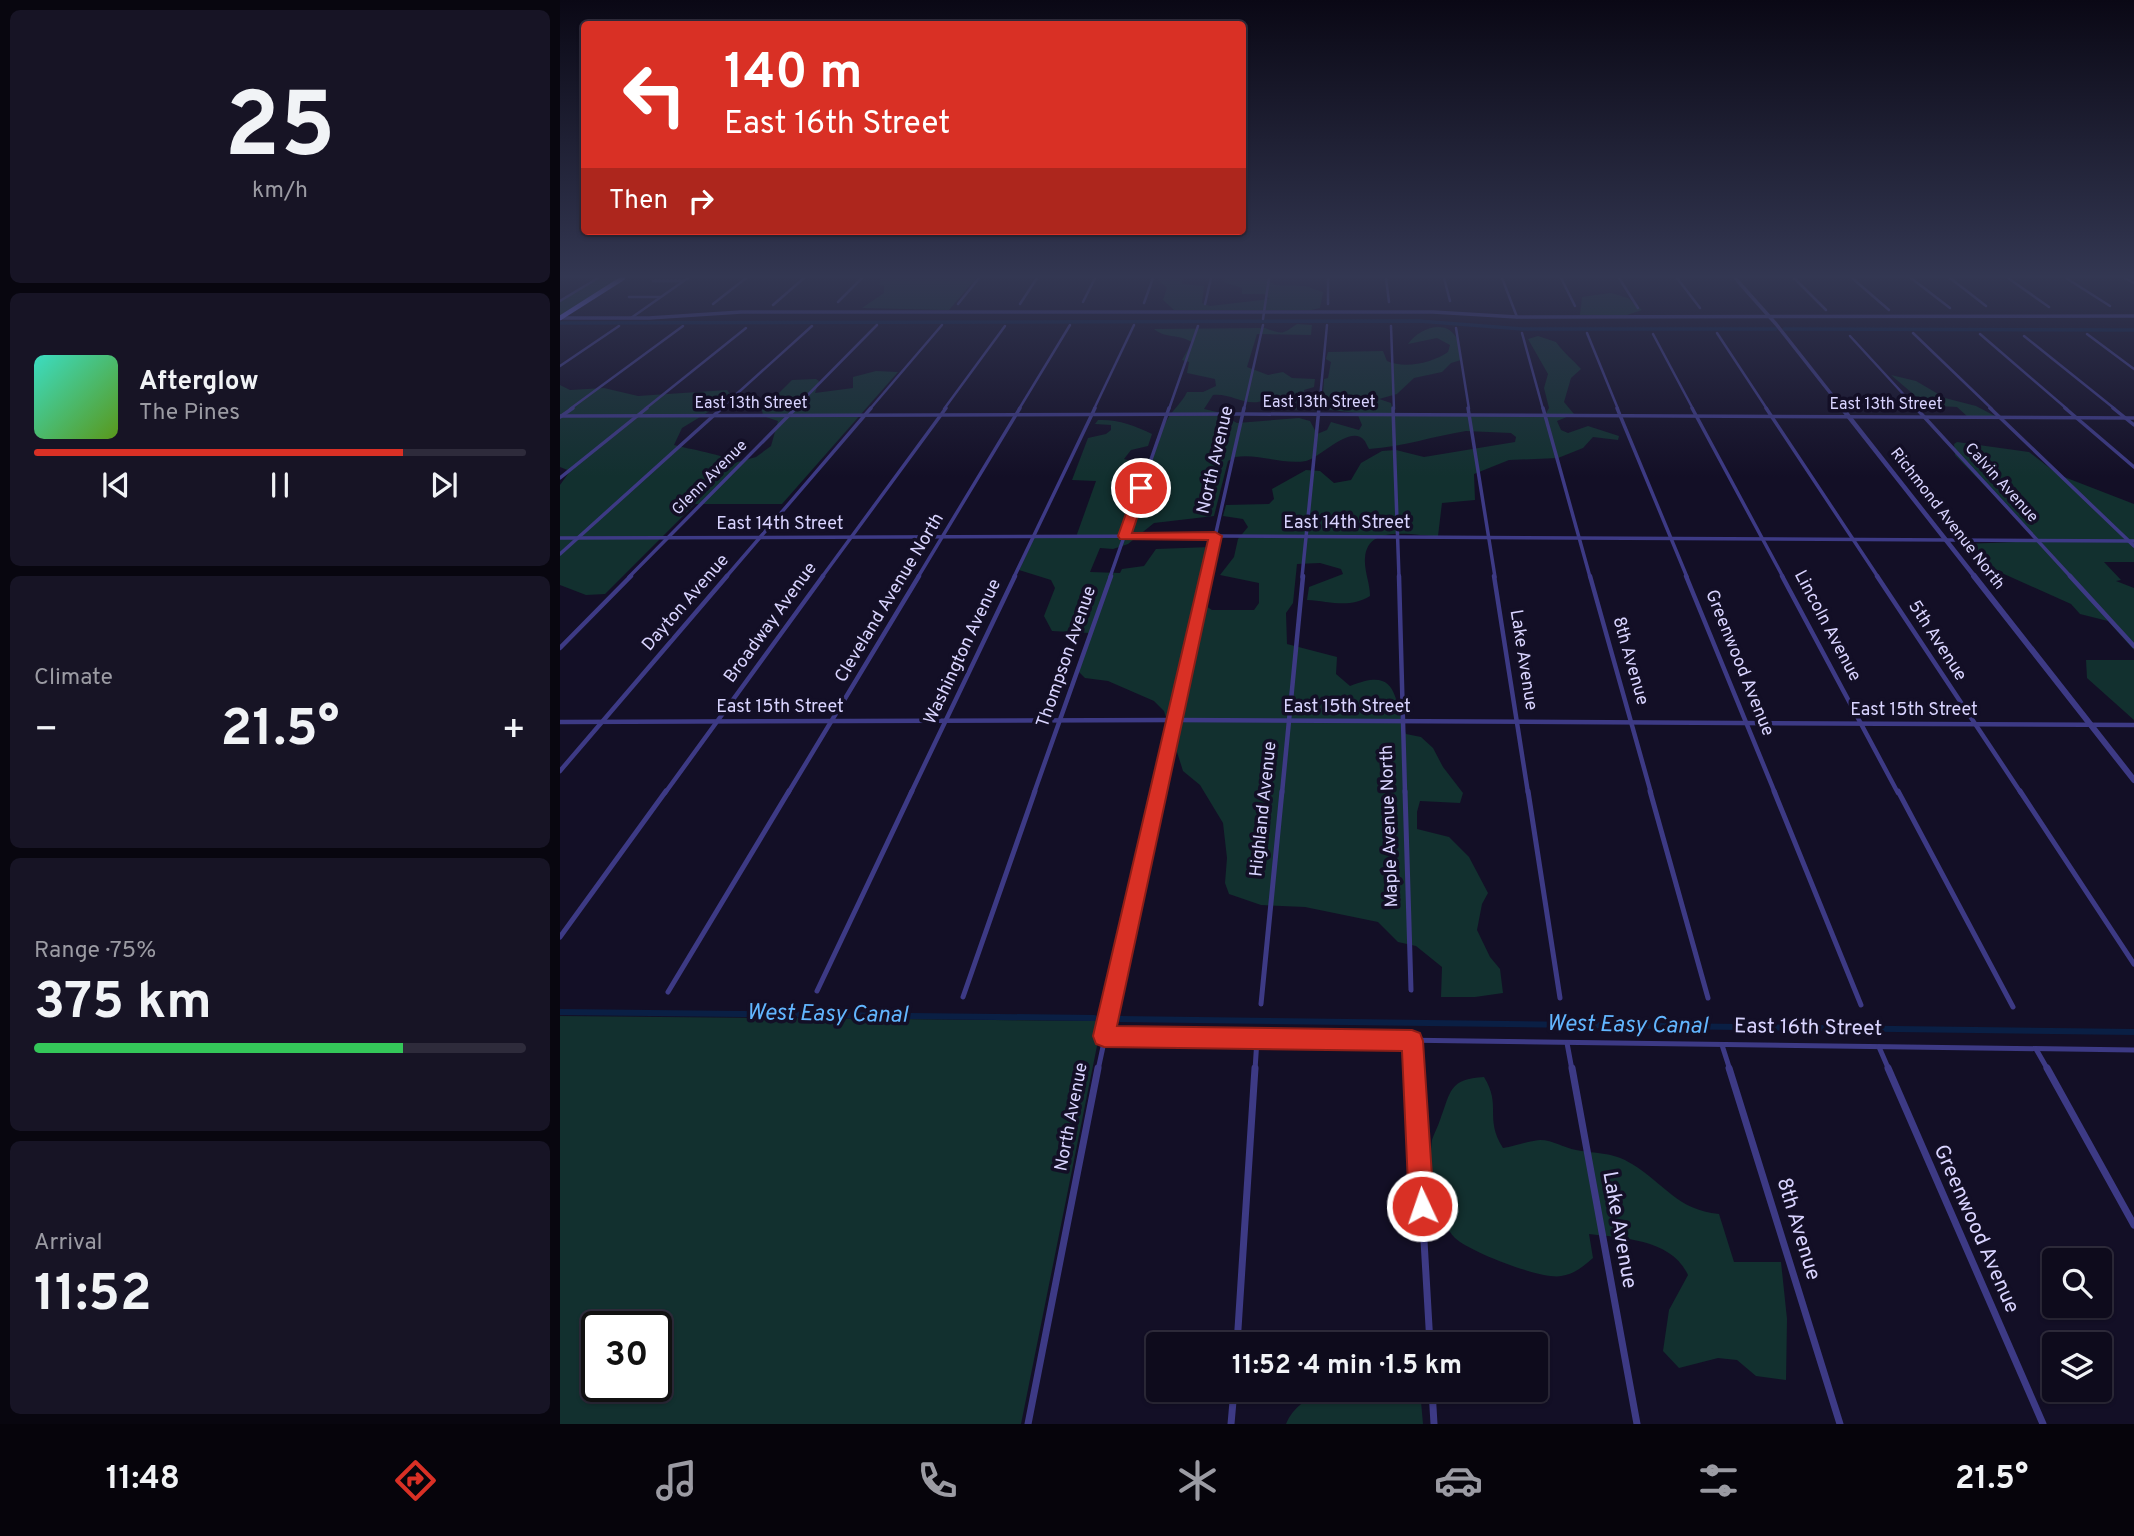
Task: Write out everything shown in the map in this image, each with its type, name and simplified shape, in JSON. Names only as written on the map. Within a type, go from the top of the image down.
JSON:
[{"type":"street","points":[[560,366],[592,344]]},
{"type":"street","points":[[560,417],[658,344]]},
{"type":"street","points":[[560,478],[725,344]]},
{"type":"street","points":[[560,554],[791,344]]},
{"type":"street","name":"Glenn Avenue","points":[[560,648],[859,344]]},
{"type":"street","name":"Dayton Avenue","points":[[560,772],[925,344]]},
{"type":"street","name":"Broadway Avenue","points":[[560,937],[992,344]]},
{"type":"street","name":"Cleveland Avenue North","points":[[668,992],[1058,344]]},
{"type":"street","name":"Washington Avenue","points":[[817,991],[1125,344]]},
{"type":"street","name":"Thompson Avenue","points":[[963,997],[1192,344]]},
{"type":"street","name":"North Avenue","points":[[1028,1424],[1104,1036],[1258,344]]},
{"type":"street","name":"Highland Avenue","points":[[1261,1004],[1325,344]]},
{"type":"street","name":"Maple Avenue North","points":[[1392,344],[1411,990]]},
{"type":"street","name":"Lake Avenue","points":[[1458,344],[1560,998]]},
{"type":"street","name":"8th Avenue","points":[[1525,344],[1708,998]]},
{"type":"street","name":"Greenwood Avenue","points":[[1592,344],[1861,1005]]},
{"type":"street","name":"Lincoln Avenue","points":[[1659,344],[2013,1007]]},
{"type":"street","name":"5th Avenue","points":[[1725,344],[2134,964]]},
{"type":"street","name":"Richmond Avenue North","points":[[1792,344],[2134,780]]},
{"type":"street","name":"Calvin Avenue","points":[[1858,344],[2134,646]]},
{"type":"street","points":[[1925,344],[2132,542]]},
{"type":"street","points":[[1992,344],[2134,467]]},
{"type":"street","points":[[2034,344],[2134,425]]},
{"type":"street","points":[[2101,344],[2134,369]]},
{"type":"street","name":"East 13th Street","points":[[560,417],[1469,415],[2134,418]]},
{"type":"street","name":"East 14th Street","points":[[560,538],[1306,536],[2132,542]]},
{"type":"street","name":"East 15th Street","points":[[560,722],[1289,720],[2134,725]]},
{"type":"street","name":"East 16th Street","points":[[1104,1036],[2134,1050]]},
{"type":"street","points":[[1238,1332],[1257,1039]]},
{"type":"street","points":[[1412,1041],[1429,1332]]},
{"type":"street","name":"Lake Avenue","points":[[1567,1043],[1637,1424]]},
{"type":"street","name":"8th Avenue","points":[[1722,1045],[1840,1424]]},
{"type":"street","name":"Greenwood Avenue","points":[[1879,1047],[2043,1424]]},
{"type":"street","points":[[2036,1049],[2134,1225]]},
{"type":"street","points":[[1231,1424],[1233,1402]]},
{"type":"street","points":[[1433,1402],[1434,1424]]},
{"type":"green space","points":[[1191,344],[1254,344],[1247,367],[1268,375],[1283,372],[1292,378],[1315,379],[1314,387],[1304,390],[1303,406],[1292,410],[1268,399],[1246,402],[1213,395],[1204,409],[1217,412],[1237,423],[1299,418],[1310,421],[1317,434],[1327,430],[1331,422],[1359,430],[1362,425],[1357,413],[1322,409],[1324,379],[1328,378],[1331,362],[1326,359],[1328,352],[1383,351],[1387,361],[1410,365],[1442,356],[1448,352],[1449,344],[1458,344],[1461,360],[1451,363],[1442,372],[1414,378],[1397,394],[1379,399],[1391,403],[1394,414],[1545,415],[1549,408],[1544,388],[1548,374],[1531,344],[1558,344],[1581,369],[1571,378],[1564,402],[1574,414],[1557,421],[1561,430],[1568,433],[1588,426],[1619,436],[1618,440],[1593,437],[1583,448],[1558,458],[1509,460],[1474,474],[1475,500],[1442,503],[1438,536],[1394,534],[1374,540],[1368,547],[1365,558],[1370,596],[1362,600],[1339,603],[1307,600],[1309,587],[1343,574],[1341,569],[1320,563],[1297,564],[1293,603],[1286,613],[1287,644],[1337,657],[1336,674],[1350,686],[1378,680],[1392,689],[1406,734],[1421,737],[1433,748],[1443,767],[1463,793],[1460,803],[1420,801],[1417,829],[1449,837],[1469,857],[1488,893],[1482,904],[1477,930],[1490,957],[1500,969],[1503,993],[1475,997],[1441,997],[1442,967],[1416,946],[1398,942],[1378,922],[1305,907],[1261,905],[1229,894],[1225,883],[1227,858],[1223,823],[1200,785],[1183,771],[1164,711],[1154,701],[1108,681],[1085,678],[1078,671],[1090,633],[1052,631],[1044,616],[1055,588],[1051,580],[1019,570],[1035,536],[1076,537],[1096,481],[1072,480],[1088,438],[1106,434],[1111,430],[1111,425],[1095,424],[1098,420],[1125,423],[1152,434],[1148,446],[1131,450],[1124,459],[1144,461],[1154,452],[1167,420],[1187,392],[1203,392],[1216,386],[1215,379],[1187,373],[1189,362],[1182,360]],"holes":[[[1466,431],[1511,433],[1516,437],[1515,442],[1424,457],[1396,450],[1382,451],[1361,463],[1351,480],[1334,483],[1320,471],[1306,470],[1272,489],[1274,499],[1269,504],[1226,505],[1223,516],[1243,519],[1248,527],[1238,539],[1234,557],[1220,575],[1259,583],[1259,603],[1254,610],[1212,610],[1196,600],[1210,560],[1211,547],[1156,549],[1144,566],[1122,569],[1120,573],[1090,572],[1100,548],[1113,549],[1128,544],[1154,523],[1214,516],[1228,461],[1235,457],[1306,461],[1351,436],[1364,440],[1369,449]]]},
{"type":"green space","points":[[876,371],[898,372],[782,504],[695,504],[605,594],[586,595],[560,585],[560,485],[570,471],[560,467],[560,385],[570,390],[604,388],[638,396],[727,390],[730,394],[728,400],[682,428],[674,445],[716,455],[734,463],[756,457],[771,446],[778,421],[763,416],[762,410],[792,380],[816,379],[819,381],[815,393],[853,388],[853,377]]},
{"type":"green space","points":[[1891,375],[1916,381],[1945,398],[1976,406],[1995,416],[1967,416],[1957,407],[1918,405],[1919,399]]},
{"type":"green space","points":[[1957,442],[2029,452],[2059,475],[2134,504],[2134,562],[2104,562],[2121,580],[2116,581],[2134,588],[2134,650],[2108,621],[2080,614],[2071,604],[2004,574],[1984,563],[1963,544],[2038,541],[1955,455],[1954,444]]},
{"type":"green space","points":[[2086,660],[2134,660],[2134,720],[2087,678]]},
{"type":"green space","points":[[560,1016],[1102,1021],[1021,1424],[560,1424]]},
{"type":"green space","points":[[1484,1077],[1492,1096],[1497,1138],[1503,1148],[1545,1140],[1572,1149],[1618,1157],[1632,1164],[1682,1202],[1705,1212],[1719,1214],[1734,1262],[1781,1262],[1787,1319],[1786,1380],[1756,1376],[1737,1360],[1718,1358],[1679,1368],[1663,1351],[1669,1310],[1688,1275],[1681,1263],[1658,1247],[1631,1239],[1589,1234],[1593,1258],[1570,1274],[1552,1276],[1506,1264],[1455,1238],[1448,1229],[1438,1205],[1431,1164],[1432,1140],[1453,1088],[1464,1080]]},
{"type":"green space","points":[[1304,1402],[1421,1402],[1423,1424],[1286,1424],[1296,1408]]},
{"type":"waterway","name":"West Easy Canal","points":[[560,1012],[1094,1018]]},
{"type":"waterway","name":"West Easy Canal","points":[[1120,1019],[2134,1032]]},
{"type":"route","points":[[1141,488],[1124,536],[1215,536],[1104,1036],[1412,1041],[1422,1206]]}]
